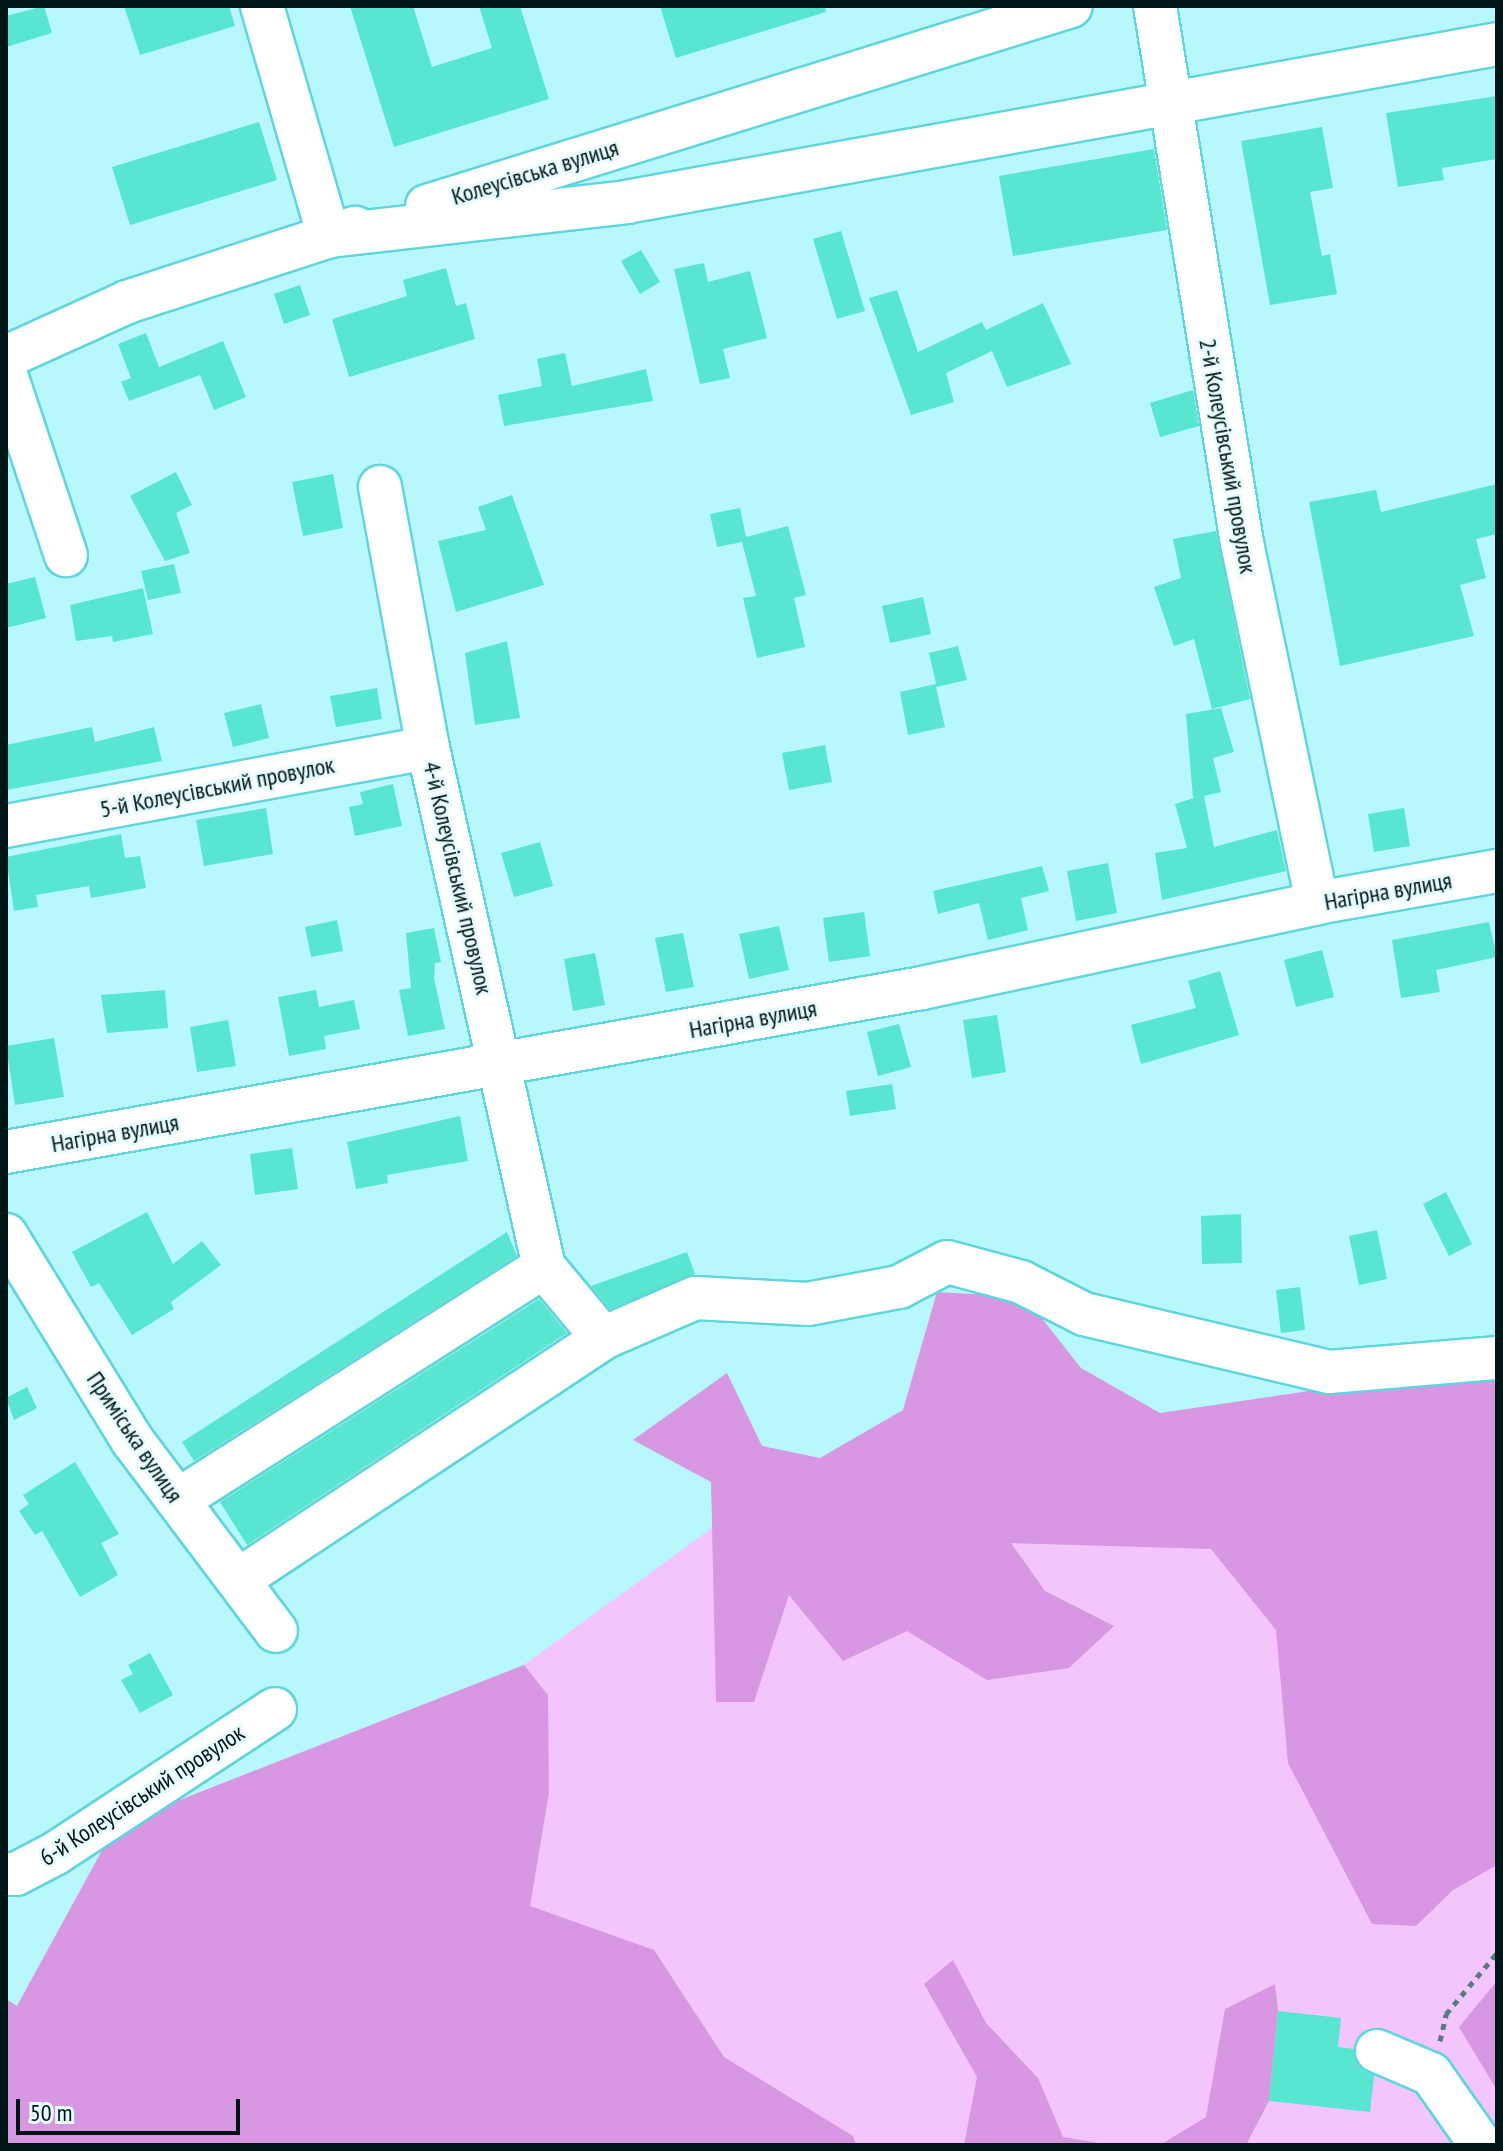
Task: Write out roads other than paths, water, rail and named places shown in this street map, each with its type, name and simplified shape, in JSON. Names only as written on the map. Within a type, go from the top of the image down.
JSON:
[{"type":"street","points":[[262,6],[329,236],[626,202],[1166,101],[1497,44]]},
{"type":"street","name":"Колеусівська вулиця","points":[[6,357],[127,302],[329,236],[1071,6]]},
{"type":"street","name":"2-й Колеусівський провулок","points":[[1155,6],[1166,101],[1242,543],[1317,903]]},
{"type":"street","points":[[6,375],[66,555]]},
{"type":"street","name":"4-й Колеусівський провулок","points":[[380,487],[428,748],[544,1267]]},
{"type":"street","name":"5-й Колеусівський провулок","points":[[6,826],[428,748]]},
{"type":"street","name":"Нагірна вулиця","points":[[6,1152],[922,988],[1317,903],[1497,871]]},
{"type":"street","name":"Приміська вулиця","points":[[6,1235],[132,1440],[276,1631]]},
{"type":"street","points":[[238,1580],[603,1338],[695,1298],[808,1304],[899,1287],[947,1262],[1021,1282],[1084,1314],[1329,1372],[1497,1358]]},
{"type":"street","points":[[178,1500],[544,1267],[603,1338]]},
{"type":"street","name":"6-й Колеусівський провулок","points":[[6,1874],[56,1853],[275,1709]]},
{"type":"street","points":[[1377,2051],[1431,2074],[1481,2145]]}]
